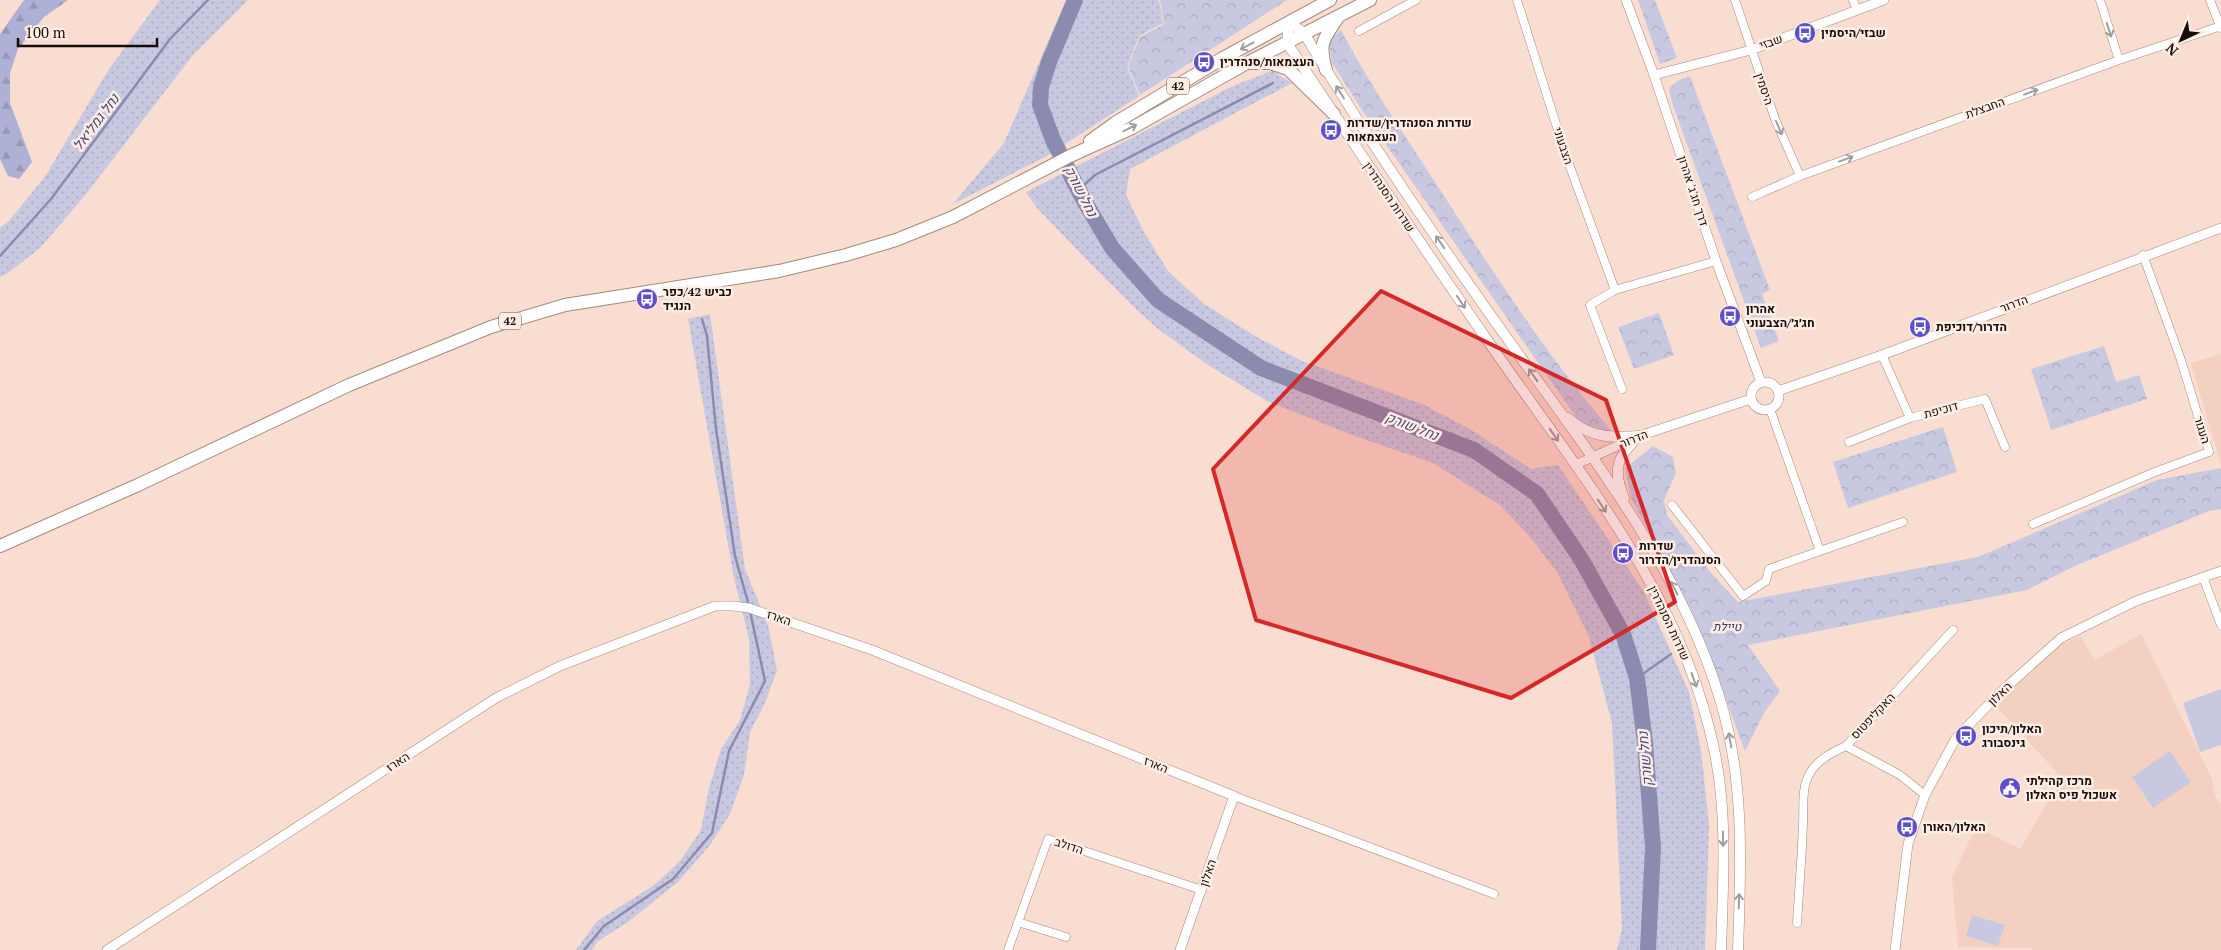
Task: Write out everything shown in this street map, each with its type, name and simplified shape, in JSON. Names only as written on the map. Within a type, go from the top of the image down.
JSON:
[{"type":"highway","name":"42","points":[[1070,156],[1115,123],[1330,0]]},
{"type":"highway","name":"42","points":[[0,546],[138,485],[349,384],[491,327],[565,305],[778,271],[846,255],[896,240],[953,217],[1070,156],[1132,128],[1245,64],[1370,0]]},
{"type":"highway","points":[[1326,70],[1321,52],[1322,43],[1340,14]]},
{"type":"highway","points":[[1245,64],[1270,63],[1288,69],[1334,114]]},
{"type":"main road","name":"שדרות הסנהדרין","points":[[1289,22],[1304,33],[1374,147],[1592,457],[1664,569],[1692,621],[1720,698],[1730,737],[1741,831],[1738,950]]},
{"type":"main road","points":[[1287,43],[1289,22]]},
{"type":"main road","name":"שדרות הסנהדרין","points":[[1287,43],[1491,346],[1575,465],[1650,581],[1670,619],[1704,709],[1714,748],[1721,789],[1723,874],[1721,950]]},
{"type":"main road","points":[[1550,399],[1573,422],[1592,433],[1613,438],[1639,436]]},
{"type":"main road","points":[[1633,521],[1618,483],[1617,473],[1621,457],[1639,436]]},
{"type":"street","points":[[1359,31],[1416,0]]},
{"type":"street","name":"הצבעוני","points":[[1517,0],[1566,156],[1615,290]]},
{"type":"street","name":"דרך חג'ג' אהרון","points":[[1626,0],[1654,75],[1716,261],[1760,382]]},
{"type":"street","name":"היסמין","points":[[1735,0],[1775,119],[1800,176]]},
{"type":"street","points":[[1853,0],[1857,10]]},
{"type":"street","name":"שבזי","points":[[1654,75],[1751,50],[1884,0]]},
{"type":"street","points":[[2100,0],[2119,60]]},
{"type":"street","points":[[2210,0],[2221,27]]},
{"type":"street","name":"החבצלת","points":[[1752,197],[1800,176],[2119,60],[2221,27]]},
{"type":"street","name":"הדרור","points":[[1778,390],[1882,355],[2221,228]]},
{"type":"street","name":"העגור","points":[[2033,524],[2155,472],[2209,452],[2181,360],[2143,256]]},
{"type":"street","points":[[1622,388],[1590,305],[1615,290],[1716,261]]},
{"type":"street","points":[[1882,355],[1910,418]]},
{"type":"street","points":[[1760,382],[1769,382],[1778,390],[1778,402],[1770,409],[1758,409],[1751,400],[1752,391],[1760,382]]},
{"type":"street","name":"דוכיפת","points":[[1848,442],[1910,418],[1985,399],[2005,447]]},
{"type":"street","name":"הדרור","points":[[1575,465],[1639,436],[1751,400]]},
{"type":"street","points":[[1770,409],[1820,551]]},
{"type":"street","points":[[1672,505],[1743,596],[1766,582],[1769,569],[1903,522]]},
{"type":"street","name":"האלון","points":[[1895,950],[1908,844],[1926,795],[1956,738],[2003,690],[2061,638],[2136,601],[2221,571]]},
{"type":"street","points":[[2203,577],[2221,625]]},
{"type":"street","name":"הארז","points":[[107,950],[496,698],[560,666],[715,606],[743,607],[872,650],[1234,796],[1494,894]]},
{"type":"street","name":"האקליפטוס","points":[[1797,923],[1803,794],[1809,774],[1818,763],[1832,752],[1846,746],[1953,630]]},
{"type":"street","points":[[1846,746],[1900,775],[1926,795]]},
{"type":"street","name":"האלון","points":[[1180,950],[1234,796]]},
{"type":"street","name":"הדולב","points":[[1008,950],[1048,840],[1202,890]]},
{"type":"street","points":[[1018,922],[1066,937]]},
{"type":"highlighted area","points":[[1381,291],[1606,400],[1675,602],[1511,698],[1256,620],[1213,469]]},
{"type":"shaded area","points":[[2221,354],[2221,465],[2191,363]]},
{"type":"shaded area","points":[[2141,634],[2212,779],[2215,796],[2221,804],[2221,950],[2032,950],[2031,948],[1958,947],[1952,877],[1976,827],[2020,849],[2062,778],[1997,707],[2002,699],[2061,644],[2080,636],[2095,660]]},
{"type":"green space","points":[[24,0],[68,0],[44,17],[18,49],[10,73],[10,103],[32,162],[19,179],[8,176],[0,159],[0,34]]},
{"type":"green space","points":[[160,0],[248,0],[193,55],[83,198],[40,248],[0,277],[0,228],[10,220],[46,175],[109,69]]},
{"type":"green space","points":[[1066,0],[1159,0],[1163,23],[1139,36],[1127,67],[1139,96],[1047,156],[953,204],[1004,143]]},
{"type":"green space","points":[[1160,0],[1287,0],[1140,95],[1128,67],[1140,37],[1164,24]]},
{"type":"green space","points":[[1638,0],[1655,0],[1677,58],[1660,64]]},
{"type":"green space","points":[[1341,30],[1387,109],[1499,280],[1564,372],[1611,430],[1604,434],[1580,423],[1362,110],[1332,63],[1329,41]]},
{"type":"green space","points":[[1272,71],[1292,83],[1130,169],[1126,195],[1145,234],[1168,271],[1204,304],[1255,336],[1302,361],[1422,404],[1468,428],[1531,469],[1558,465],[1644,592],[1689,692],[1701,750],[1709,826],[1705,950],[1617,950],[1622,928],[1612,723],[1589,637],[1557,572],[1531,538],[1500,505],[1433,463],[1352,435],[1267,401],[1208,365],[1158,329],[1137,310],[1037,208],[1026,192],[1235,85]]},
{"type":"green space","points":[[1690,76],[1770,290],[1762,294],[1779,341],[1761,348],[1672,103],[1669,88],[1679,80]]},
{"type":"green space","points":[[1659,313],[1674,355],[1634,369],[1618,327]]},
{"type":"green space","points":[[710,314],[745,569],[768,625],[777,670],[765,703],[750,732],[744,775],[730,814],[710,845],[678,882],[628,922],[597,942],[592,950],[576,950],[597,921],[653,886],[680,861],[701,830],[709,788],[721,749],[740,720],[750,684],[749,639],[734,578],[688,319]]},
{"type":"green space","points":[[2104,346],[2116,382],[2139,375],[2147,399],[2051,430],[2031,369]]},
{"type":"green space","points":[[1943,427],[1957,472],[1848,508],[1833,462]]},
{"type":"green space","name":"טיילת","points":[[1653,446],[1673,457],[1676,473],[1664,500],[1667,515],[1711,573],[1738,602],[1978,557],[2157,480],[2221,468],[2221,509],[2209,511],[2075,566],[2027,590],[1748,645],[1780,691],[1764,713],[1745,751],[1715,670],[1675,582],[1631,498],[1625,468]]},
{"type":"green space","points":[[2221,689],[2221,745],[2200,752],[2183,703]]},
{"type":"green space","points":[[2170,751],[2191,782],[2153,808],[2132,777]]},
{"type":"green space","points":[[1972,915],[2005,925],[1998,946],[1966,936]]},
{"type":"waterway","name":"נחל גמליאל","points":[[0,256],[51,199],[170,39],[208,0]]},
{"type":"waterway","name":"נחל שורק","points":[[1075,0],[1049,62],[1041,87],[1040,105],[1053,140],[1082,197],[1112,248],[1158,300],[1261,368],[1474,450],[1537,494],[1581,559],[1623,634],[1637,678],[1645,743],[1653,847],[1648,950]]},
{"type":"waterway","points":[[1082,197],[1082,187],[1095,175],[1273,83]]},
{"type":"waterway","points":[[702,319],[707,336],[716,429],[735,556],[749,606]]},
{"type":"waterway","points":[[584,950],[604,926],[673,879],[712,833],[729,751],[765,681],[750,611]]},
{"type":"waterway","points":[[1637,678],[1671,654]]},
{"type":"place","name":"שבזי/היסמין","points":[[1805,33]]},
{"type":"place","name":"העצמאות/סנהדרין","points":[[1204,62]]},
{"type":"place","name":"שדרות הסנהדרין/שדרות העצמאות","points":[[1331,130]]},
{"type":"place","name":"כביש 42/כפר הנגיד","points":[[647,299]]},
{"type":"place","name":"אהרון חג׳ג׳/הצבעוני","points":[[1730,316]]},
{"type":"place","name":"הדרור/דוכיפת","points":[[1920,327]]},
{"type":"place","name":"שדרות הסנהדרין/הדרור","points":[[1623,553]]},
{"type":"place","name":"האלון/תיכון גינסבורג","points":[[1966,736]]},
{"type":"place","name":"מרכז קהילתי אשכול פיס האלון","points":[[2010,788]]},
{"type":"place","name":"האלון/האורן","points":[[1907,827]]}]
